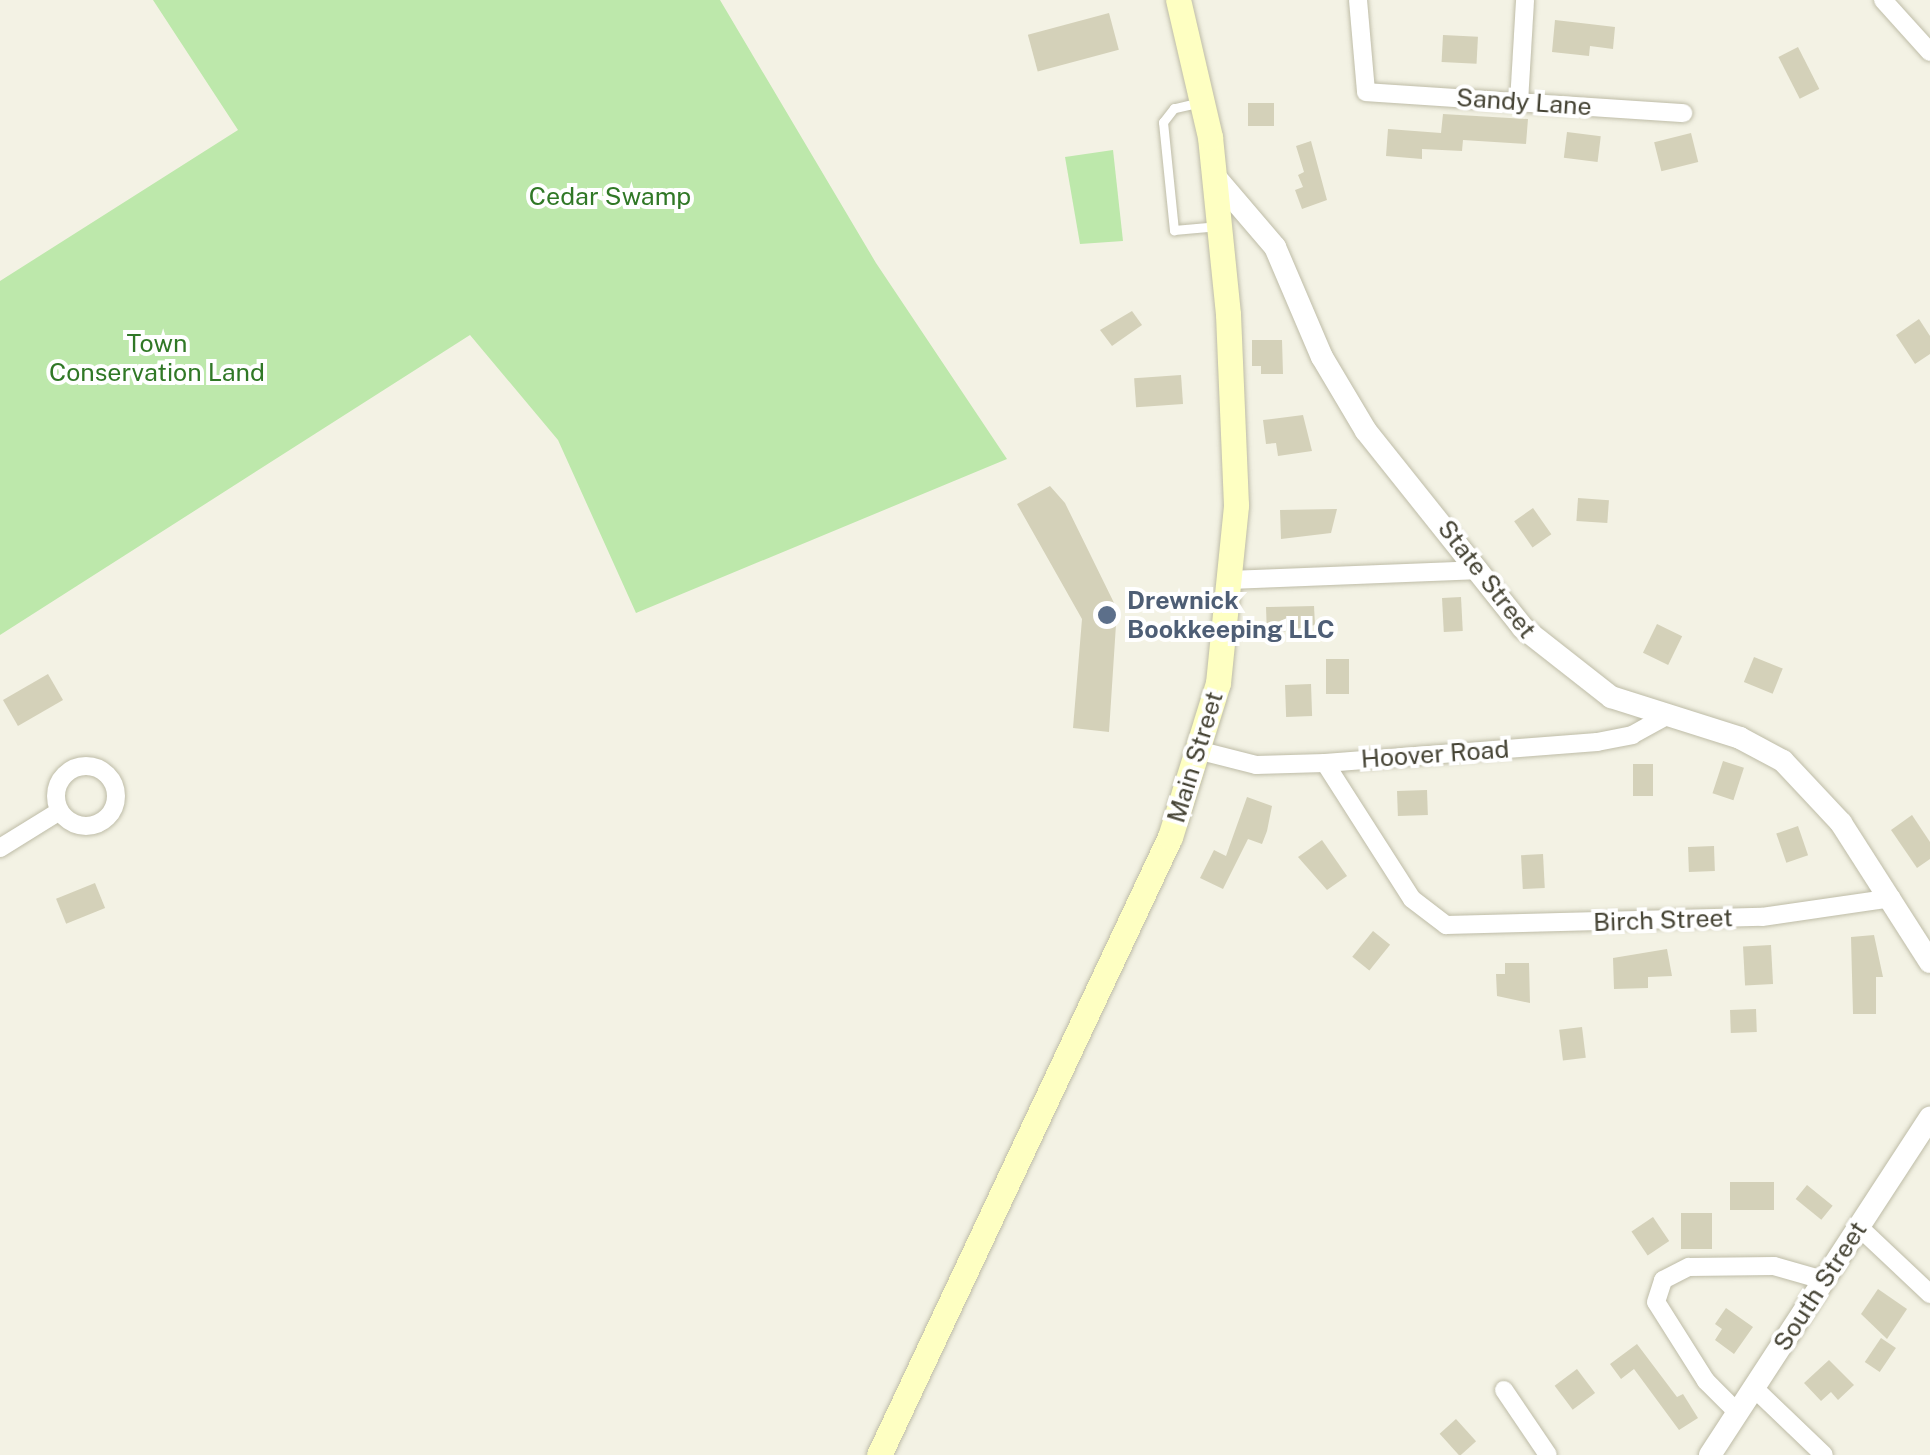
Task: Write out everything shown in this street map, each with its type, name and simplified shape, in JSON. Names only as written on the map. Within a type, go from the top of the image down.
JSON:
[{"type":"main road","name":"Main Street","points":[[880,1455],[1154,874],[1201,750],[1218,683],[1232,580],[1236,464],[1222,225],[1204,102],[1178,0]]},
{"type":"street","name":"Sandy Lane","points":[[1358,0],[1366,92],[1683,113]]},
{"type":"street","points":[[1519,102],[1525,0]]},
{"type":"street","points":[[1884,0],[1930,52]]},
{"type":"street","name":"State Street","points":[[1216,178],[1275,247],[1352,410],[1524,628],[1564,666],[1612,697],[1664,717],[1740,738],[1783,761],[1842,823],[1930,962]]},
{"type":"street","points":[[1232,580],[1479,570]]},
{"type":"street","name":"Hoover Road","points":[[1201,750],[1256,765],[1325,762],[1597,742],[1664,717]]},
{"type":"street","name":"Birch Street","points":[[1325,762],[1412,900],[1433,920],[1461,927],[1762,917],[1892,898]]},
{"type":"street","points":[[0,848],[60,812]]},
{"type":"street","name":"South Street","points":[[1710,1455],[1930,1118]]},
{"type":"street","points":[[1859,1226],[1930,1294]]},
{"type":"street","points":[[1737,1412],[1706,1380],[1656,1302],[1664,1280],[1689,1267],[1792,1268],[1823,1280]]},
{"type":"street","points":[[1753,1387],[1824,1455]]},
{"type":"street","points":[[1504,1390],[1548,1455]]},
{"type":"lane","points":[[1204,102],[1174,108],[1162,122],[1174,230],[1222,225]]},
{"type":"green space","name":"Cedar Swamp","points":[[153,0],[720,0],[876,263],[1007,459],[636,613],[558,440],[470,335],[0,635],[0,281],[238,130]]},
{"type":"green space","points":[[1113,150],[1123,241],[1080,244],[1065,157]]},
{"type":"building","points":[[1109,13],[1119,50],[1038,71],[1028,35]]},
{"type":"building","points":[[1555,20],[1615,27],[1613,49],[1590,46],[1589,56],[1552,52]]},
{"type":"building","points":[[1443,35],[1478,37],[1477,64],[1442,62]]},
{"type":"building","points":[[1798,47],[1819,89],[1800,99],[1778,57]]},
{"type":"building","points":[[1248,103],[1274,103],[1274,126],[1248,126]]},
{"type":"building","points":[[1443,114],[1528,119],[1526,144],[1463,140],[1462,151],[1422,149],[1422,159],[1386,156],[1388,129],[1441,133]]},
{"type":"building","points":[[1567,132],[1601,136],[1598,162],[1564,158]]},
{"type":"building","points":[[1691,133],[1698,162],[1661,171],[1654,142]]},
{"type":"building","points":[[1311,141],[1327,200],[1302,209],[1295,190],[1303,187],[1298,175],[1304,172],[1296,146]]},
{"type":"building","points":[[1132,311],[1142,325],[1112,346],[1100,330]]},
{"type":"building","points":[[1919,319],[1930,336],[1930,354],[1915,364],[1896,335]]},
{"type":"building","points":[[1252,340],[1282,340],[1283,374],[1261,374],[1261,366],[1252,366]]},
{"type":"building","points":[[1181,375],[1183,404],[1136,407],[1134,378]]},
{"type":"building","points":[[1303,415],[1312,451],[1278,456],[1276,443],[1266,444],[1263,420]]},
{"type":"building","points":[[1050,486],[1065,503],[1117,609],[1109,732],[1073,728],[1082,619],[1017,504]]},
{"type":"building","points":[[1578,498],[1609,500],[1607,523],[1576,521]]},
{"type":"building","points":[[1533,508],[1551,534],[1533,547],[1514,521]]},
{"type":"building","points":[[1337,509],[1331,533],[1281,539],[1280,510]]},
{"type":"building","points":[[1461,597],[1463,631],[1444,632],[1442,598]]},
{"type":"building","points":[[1314,606],[1315,625],[1267,635],[1266,607]]},
{"type":"building","points":[[1657,624],[1682,636],[1668,665],[1643,653]]},
{"type":"building","points":[[1754,657],[1783,669],[1773,694],[1744,682]]},
{"type":"building","points":[[1326,659],[1349,659],[1349,694],[1326,694]]},
{"type":"building","points":[[48,674],[63,700],[18,726],[3,700]]},
{"type":"building","points":[[1311,684],[1312,716],[1286,717],[1285,685]]},
{"type":"building","points":[[1723,761],[1744,768],[1733,800],[1712,793]]},
{"type":"building","points":[[1633,764],[1653,764],[1653,796],[1633,796]]},
{"type":"building","points":[[1427,790],[1428,815],[1398,816],[1397,791]]},
{"type":"building","points":[[1247,797],[1272,806],[1267,831],[1262,844],[1248,839],[1223,889],[1200,878],[1214,850],[1226,856]]},
{"type":"building","points":[[1912,815],[1930,842],[1930,859],[1917,868],[1891,830]]},
{"type":"building","points":[[1798,826],[1808,855],[1786,863],[1776,833]]},
{"type":"building","points":[[1322,840],[1347,876],[1327,890],[1298,857]]},
{"type":"building","points":[[1714,846],[1715,871],[1689,872],[1688,847]]},
{"type":"building","points":[[1543,854],[1545,888],[1523,889],[1521,855]]},
{"type":"building","points":[[95,883],[105,908],[66,924],[56,899]]},
{"type":"building","points":[[1373,931],[1390,945],[1369,970],[1352,957]]},
{"type":"building","points":[[1874,935],[1883,977],[1876,977],[1876,1014],[1853,1014],[1851,937]]},
{"type":"building","points":[[1771,945],[1773,984],[1745,985],[1743,946]]},
{"type":"building","points":[[1667,949],[1672,976],[1648,977],[1648,988],[1614,989],[1613,958]]},
{"type":"building","points":[[1505,963],[1529,963],[1530,1003],[1497,996],[1496,974],[1505,974]]},
{"type":"building","points":[[1756,1009],[1757,1032],[1731,1033],[1730,1010]]},
{"type":"building","points":[[1582,1027],[1586,1058],[1563,1061],[1559,1030]]},
{"type":"building","points":[[1730,1182],[1774,1182],[1774,1210],[1730,1210]]},
{"type":"building","points":[[1807,1185],[1833,1206],[1821,1220],[1796,1199]]},
{"type":"building","points":[[1681,1213],[1712,1213],[1712,1249],[1681,1249]]},
{"type":"building","points":[[1653,1217],[1669,1241],[1648,1256],[1631,1232]]},
{"type":"building","points":[[1878,1289],[1907,1309],[1887,1339],[1861,1314]]},
{"type":"building","points":[[1726,1308],[1753,1327],[1734,1354],[1715,1340],[1722,1329],[1715,1324]]},
{"type":"building","points":[[1881,1338],[1896,1348],[1880,1372],[1865,1362]]},
{"type":"building","points":[[1637,1344],[1677,1397],[1683,1394],[1698,1418],[1679,1430],[1634,1369],[1621,1379],[1610,1364]]},
{"type":"building","points":[[1829,1360],[1854,1385],[1838,1400],[1831,1392],[1821,1401],[1804,1383]]},
{"type":"building","points":[[1577,1369],[1595,1393],[1573,1410],[1555,1386]]},
{"type":"building","points":[[1456,1419],[1476,1441],[1459,1455],[1440,1434]]},
{"type":"place","name":"Drewnick Bookkeeping LLC","points":[[1107,615]]},
{"type":"park label","name":"Town Conservation Land","points":[[157,358]]}]
